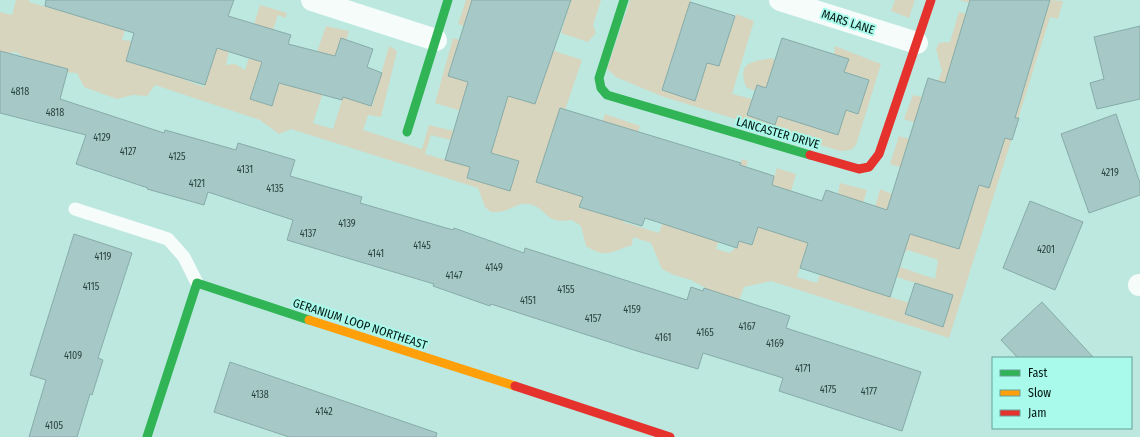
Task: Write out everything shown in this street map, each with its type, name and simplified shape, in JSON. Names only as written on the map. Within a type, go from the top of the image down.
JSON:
[{"type":"street","points":[[312,0],[436,40]]},
{"type":"street","points":[[408,132],[448,0]]},
{"type":"street","name":"LANCASTER DRIVE","points":[[624,0],[599,78],[601,88],[607,95],[859,169],[869,167],[879,154],[932,0]]},
{"type":"street","name":"MARS LANE","points":[[780,0],[917,44]]},
{"type":"street","points":[[147,437],[197,283]]},
{"type":"street","name":"GERANIUM LOOP NORTHEAST","points":[[197,283],[670,437]]},
{"type":"lane","points":[[75,209],[168,239],[184,256],[197,283]]},
{"type":"shaded area","points":[[16,0],[29,0],[29,2],[125,30],[122,40],[131,41],[130,47],[133,56],[128,62],[145,67],[154,37],[212,0],[185,80],[204,87],[217,48],[229,51],[226,65],[235,64],[245,70],[258,29],[253,28],[260,5],[287,13],[285,18],[278,15],[251,95],[254,97],[265,93],[276,94],[286,62],[317,52],[326,26],[349,31],[346,40],[341,38],[313,123],[333,129],[343,97],[372,106],[389,46],[397,51],[381,117],[368,115],[363,130],[422,149],[429,125],[454,131],[451,140],[431,135],[425,154],[470,167],[467,178],[480,182],[519,161],[478,149],[495,139],[500,123],[435,103],[453,38],[484,47],[448,76],[521,99],[522,97],[536,102],[542,83],[520,75],[527,47],[458,24],[466,0],[472,0],[466,22],[582,60],[565,110],[551,135],[536,182],[565,191],[581,142],[594,146],[605,114],[640,126],[636,137],[606,123],[582,199],[587,209],[598,213],[642,163],[623,222],[659,233],[666,213],[688,177],[672,227],[704,237],[721,186],[733,189],[742,159],[748,161],[746,167],[743,166],[716,249],[730,253],[740,241],[753,241],[777,168],[796,174],[791,191],[822,202],[797,277],[817,283],[836,233],[859,201],[838,194],[840,183],[867,190],[847,256],[860,287],[909,303],[905,315],[943,326],[953,295],[897,277],[900,267],[935,279],[938,260],[908,250],[899,256],[871,222],[880,189],[892,194],[882,224],[959,249],[977,191],[890,164],[899,136],[924,143],[989,188],[996,168],[949,154],[920,124],[904,119],[913,95],[922,97],[918,110],[1008,139],[1013,117],[938,81],[942,71],[936,49],[939,43],[950,42],[959,12],[984,19],[1002,83],[1024,89],[1034,54],[1016,49],[1004,12],[959,0],[994,0],[1045,16],[1051,0],[1063,1],[1058,19],[1050,17],[949,338],[771,281],[744,287],[739,300],[718,300],[706,288],[691,280],[674,275],[662,269],[651,243],[633,237],[632,245],[609,253],[599,252],[586,246],[581,226],[572,220],[563,221],[551,218],[539,208],[528,204],[522,204],[504,211],[491,212],[485,207],[478,188],[291,129],[279,134],[260,120],[155,85],[147,96],[133,95],[117,99],[84,87],[77,73],[62,72],[24,57],[16,52],[6,53],[0,59],[0,12],[12,15]]},
{"type":"shaded area","points":[[571,0],[601,0],[593,25],[596,33],[588,42],[561,33]]},
{"type":"shaded area","points":[[630,0],[691,0],[662,90],[695,101],[707,63],[719,66],[736,14],[754,21],[732,94],[752,99],[747,115],[775,124],[788,84],[805,124],[838,135],[846,110],[858,114],[869,80],[844,72],[848,59],[834,54],[835,46],[881,64],[856,145],[851,150],[840,151],[661,96],[616,77],[607,69]]},
{"type":"shaded area","points":[[895,0],[915,0],[909,18],[891,11]]},
{"type":"shaded area","points":[[772,58],[779,65],[781,72],[762,94],[746,87],[743,72],[745,67],[753,62]]},
{"type":"building","points":[[46,0],[234,0],[228,16],[291,35],[288,44],[335,56],[341,38],[373,49],[367,67],[382,73],[371,106],[343,97],[342,100],[279,83],[272,106],[250,99],[262,62],[217,48],[205,85],[126,61],[134,33],[45,6]]},
{"type":"building","points":[[472,0],[571,0],[535,104],[508,96],[491,153],[519,161],[510,191],[467,178],[470,167],[445,160],[468,82],[448,76]]},
{"type":"building","points":[[970,0],[1050,0],[1015,118],[1019,118],[1012,140],[1005,138],[989,188],[979,185],[959,249],[910,234],[890,297],[800,268],[808,243],[758,227],[752,245],[739,241],[737,248],[645,218],[642,226],[579,207],[583,197],[536,182],[560,108],[741,163],[740,165],[774,176],[772,185],[822,201],[826,190],[887,210],[928,78],[945,83]]},
{"type":"building","points":[[690,2],[735,16],[719,66],[707,63],[695,101],[662,90]]},
{"type":"building","points":[[1140,26],[1140,99],[1097,109],[1090,83],[1104,79],[1094,37]]},
{"type":"building","points":[[782,38],[849,59],[844,72],[869,80],[858,114],[846,110],[838,135],[778,116],[775,125],[747,115],[757,85],[766,88]]},
{"type":"building","points":[[0,51],[68,69],[60,99],[164,133],[165,130],[236,150],[238,143],[295,160],[290,176],[362,197],[360,203],[453,230],[454,228],[524,253],[525,248],[687,300],[691,287],[703,291],[704,288],[790,316],[786,328],[921,372],[902,431],[779,391],[783,378],[703,353],[698,369],[491,304],[490,306],[433,286],[434,284],[287,240],[293,220],[208,192],[204,205],[147,189],[148,188],[76,164],[86,135],[0,113]]},
{"type":"building","points":[[1116,114],[1140,183],[1140,195],[1089,213],[1061,134]]},
{"type":"building","points":[[1030,201],[1083,222],[1055,290],[1003,268]]},
{"type":"building","points":[[74,234],[132,253],[98,358],[103,360],[92,395],[90,394],[77,437],[29,437],[46,380],[30,375]]},
{"type":"building","points":[[915,283],[953,295],[943,327],[905,314]]},
{"type":"building","points":[[1042,302],[1093,357],[1017,357],[1001,340]]},
{"type":"building","points":[[230,362],[437,433],[436,437],[289,437],[214,412]]},
{"type":"traffic: fast","points":[[407,132],[448,0]]},
{"type":"traffic: fast","points":[[624,0],[599,78],[601,88],[607,95],[810,155]]},
{"type":"traffic: fast","points":[[147,437],[197,283],[309,320]]},
{"type":"traffic: slow","points":[[309,320],[515,386]]},
{"type":"traffic: jam","points":[[810,155],[859,169],[869,167],[879,154],[931,0]]},
{"type":"traffic: jam","points":[[515,386],[670,437]]}]
